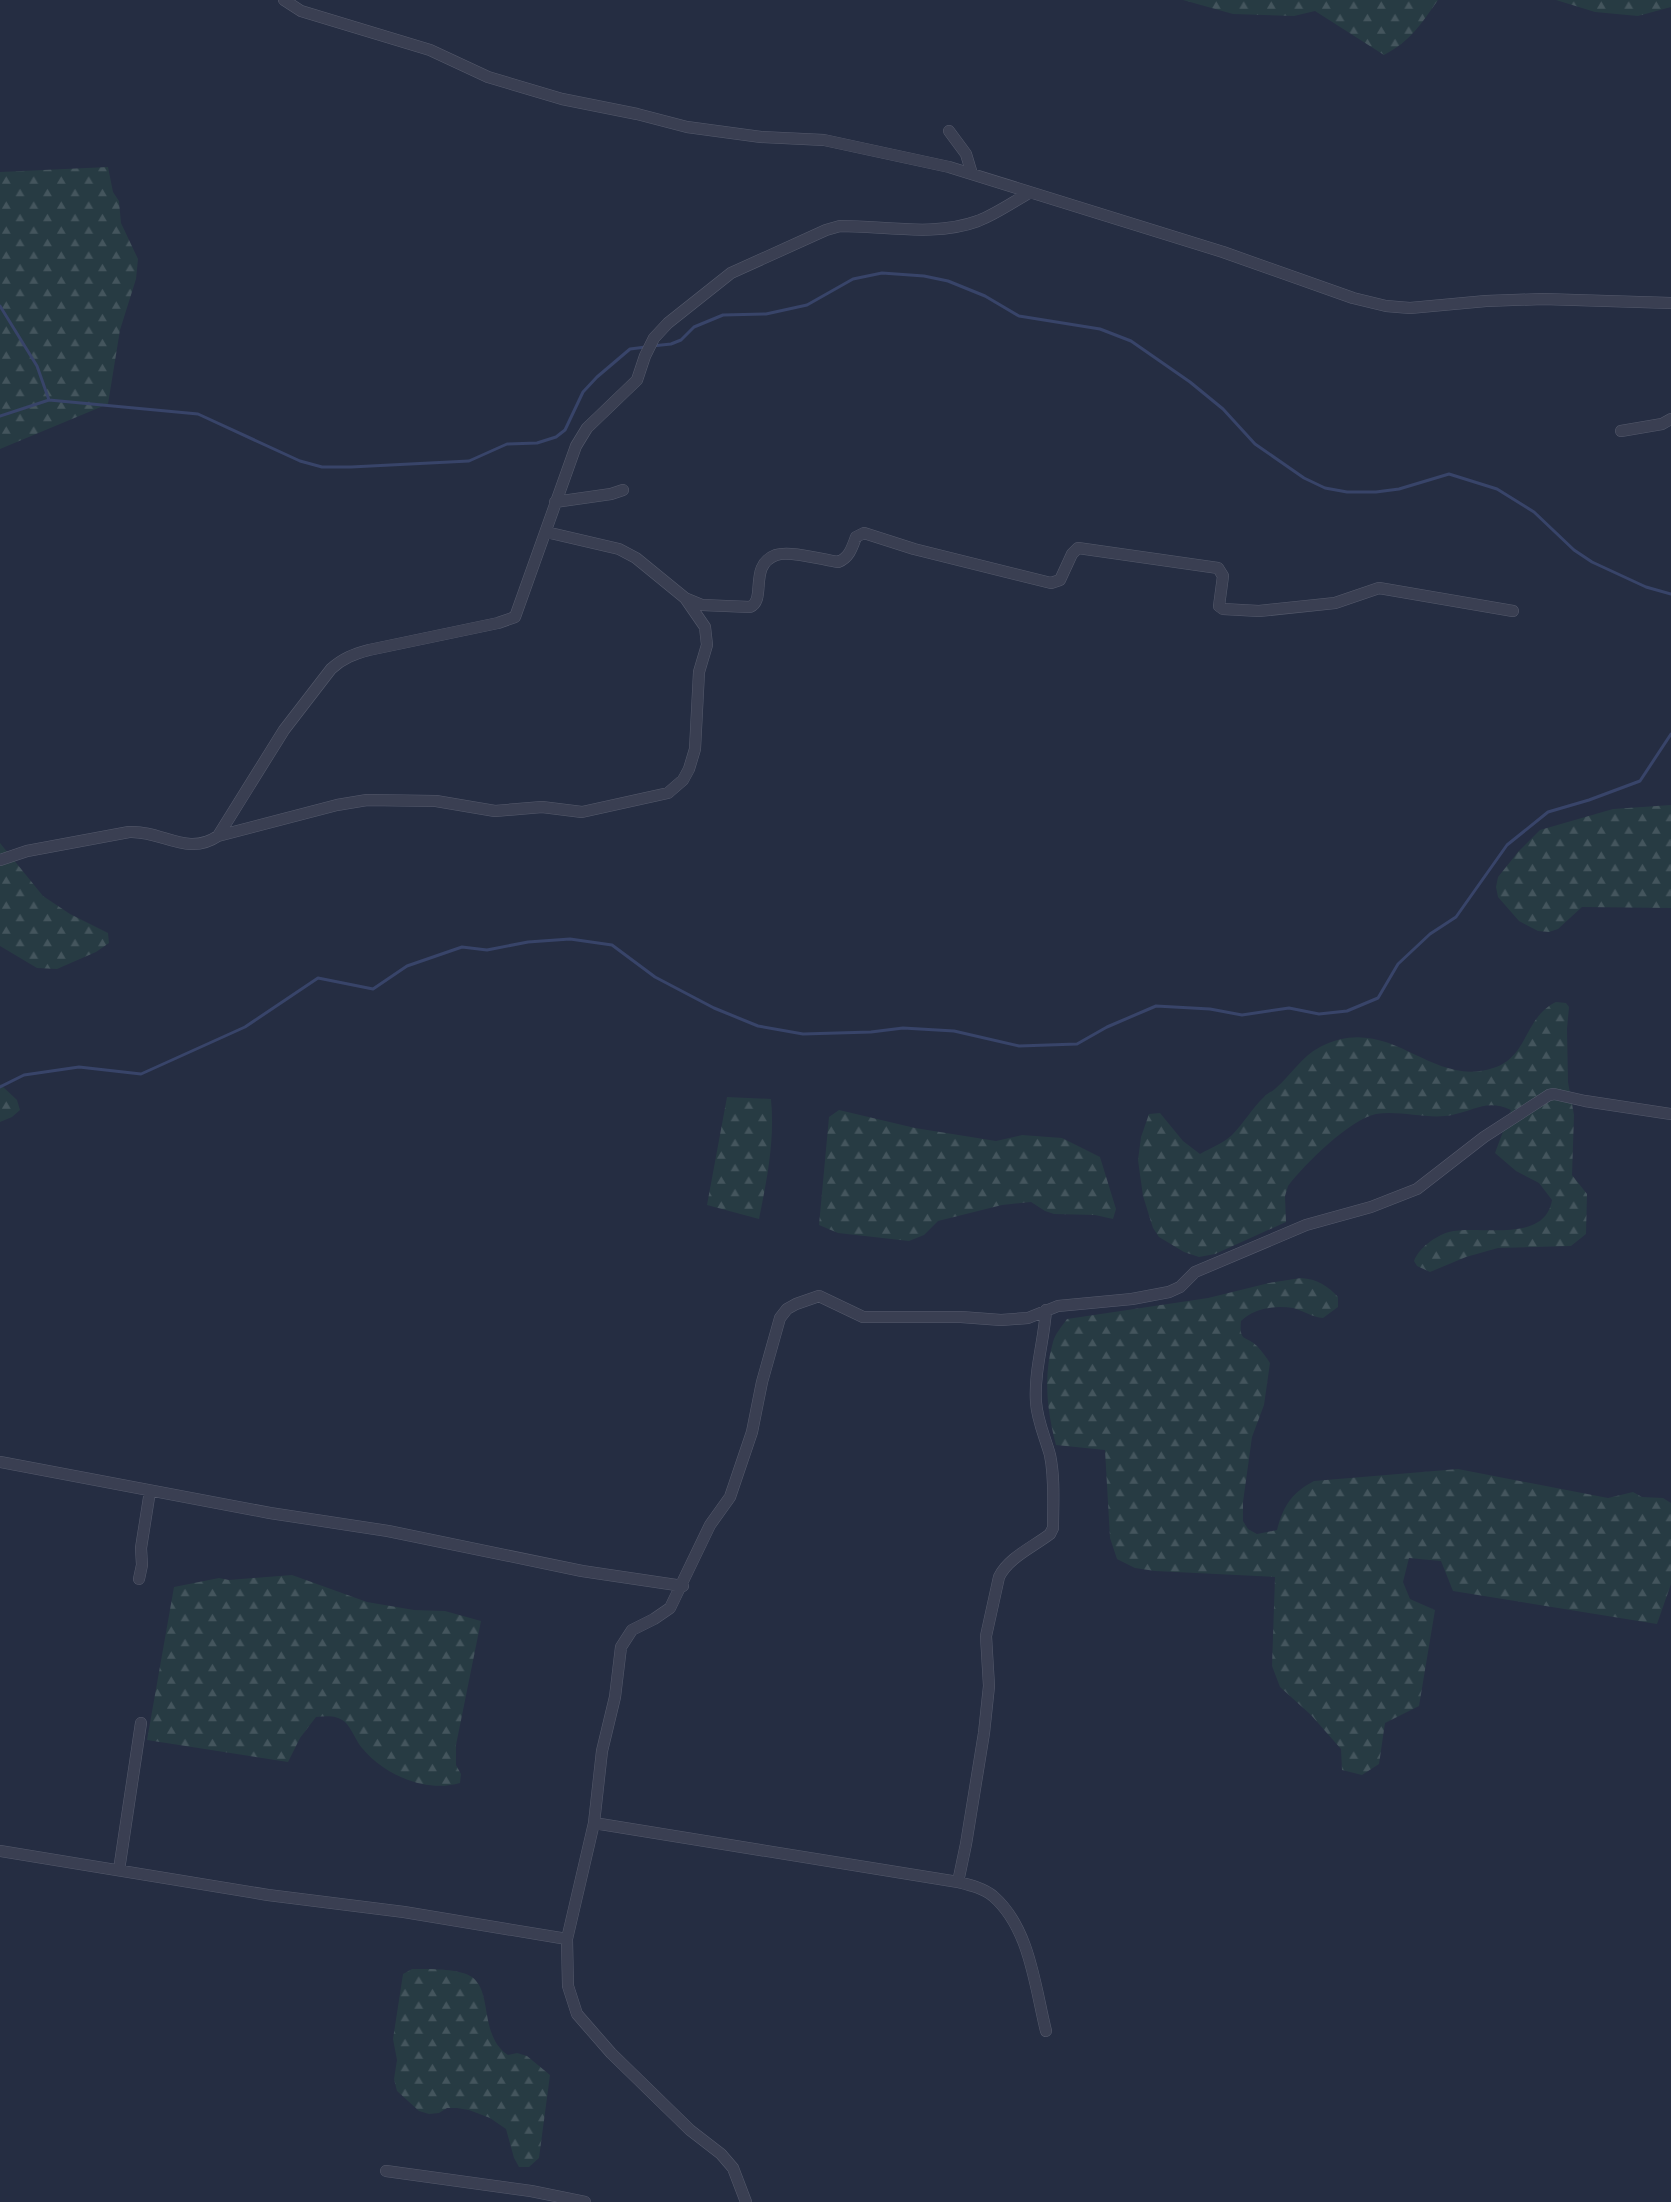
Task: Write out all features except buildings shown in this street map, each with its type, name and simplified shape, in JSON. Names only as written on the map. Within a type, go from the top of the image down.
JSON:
[{"type":"street","points":[[284,0],[301,11],[430,50],[488,77],[562,99],[637,114],[687,128],[761,137],[824,140],[860,146],[972,174],[1223,252],[1353,298],[1386,306],[1410,308],[1486,301],[1543,299],[1671,302]]},
{"type":"street","points":[[950,131],[966,154],[972,174]]},
{"type":"street","points":[[218,836],[284,730],[331,669],[352,654],[512,620],[518,612],[576,446],[586,428],[638,380],[645,356],[654,338],[668,323],[731,273],[840,226],[929,230],[952,228],[980,220],[1029,193]]},
{"type":"street","points":[[1621,431],[1662,424],[1671,419]]},
{"type":"street","points":[[555,502],[611,494],[624,490]]},
{"type":"street","points":[[0,860],[27,851],[129,832],[142,832],[192,845],[207,843],[218,836],[360,800],[436,801],[495,811],[542,807],[582,812],[668,793],[683,780],[689,769],[695,749],[699,672],[707,645],[705,627],[684,598],[636,558],[620,549],[546,532]]},
{"type":"street","points":[[684,598],[702,605],[750,607],[757,600],[760,572],[770,559],[777,555],[789,554],[838,562],[844,560],[849,554],[856,537],[864,533],[914,549],[1055,584],[1060,580],[1072,554],[1078,548],[1218,568],[1223,576],[1219,606],[1222,610],[1259,611],[1335,603],[1379,588],[1514,611]]},
{"type":"street","points":[[746,2202],[733,2168],[721,2154],[690,2130],[611,2052],[577,2014],[568,1986],[567,1939],[594,1823],[602,1751],[615,1697],[621,1647],[632,1630],[669,1610],[683,1586],[710,1524],[730,1497],[739,1477],[752,1432],[771,1345],[780,1318],[787,1309],[808,1298],[819,1296],[863,1317],[961,1317],[1001,1320],[1028,1318],[1058,1306],[1132,1299],[1169,1292],[1180,1287],[1196,1272],[1306,1225],[1393,1200],[1417,1189],[1484,1137],[1549,1095],[1554,1094],[1585,1102],[1671,1114]]},
{"type":"street","points":[[958,1882],[984,1733],[989,1686],[986,1636],[999,1577],[1014,1559],[1050,1534],[1053,1528],[1053,1481],[1050,1456],[1036,1403],[1038,1366],[1046,1310]]},
{"type":"street","points":[[0,1462],[270,1513],[388,1531],[582,1571],[683,1586]]},
{"type":"street","points":[[139,1579],[142,1565],[141,1548],[150,1491]]},
{"type":"street","points":[[119,1870],[141,1723]]},
{"type":"street","points":[[594,1823],[958,1882],[984,1890],[992,1896],[1014,1922],[1023,1943],[1046,2031]]},
{"type":"street","points":[[0,1851],[268,1895],[413,1913],[567,1939]]},
{"type":"street","points":[[386,2171],[531,2191],[585,2202]]},
{"type":"green space","points":[[1183,0],[1438,0],[1421,24],[1408,38],[1384,55],[1315,11],[1294,16],[1233,14]]},
{"type":"green space","points":[[1556,0],[1671,0],[1671,7],[1638,16],[1595,12]]},
{"type":"green space","points":[[108,167],[113,192],[119,201],[121,223],[138,259],[136,279],[120,330],[108,404],[0,449],[0,172]]},
{"type":"green space","points":[[1671,805],[1671,908],[1582,907],[1558,929],[1549,932],[1538,931],[1519,921],[1498,897],[1496,887],[1498,877],[1518,852],[1540,830],[1613,809]]},
{"type":"green space","points":[[0,843],[43,896],[70,914],[108,933],[109,943],[96,952],[57,969],[37,968],[0,946]]},
{"type":"green space","points":[[1556,1002],[1566,1003],[1569,1007],[1567,1029],[1568,1082],[1574,1115],[1572,1175],[1587,1194],[1586,1234],[1571,1246],[1498,1248],[1466,1257],[1430,1272],[1417,1266],[1414,1261],[1424,1247],[1449,1232],[1523,1228],[1537,1223],[1547,1214],[1552,1200],[1539,1183],[1516,1171],[1495,1153],[1511,1110],[1495,1105],[1482,1106],[1443,1116],[1385,1113],[1365,1118],[1341,1133],[1328,1144],[1288,1186],[1285,1196],[1286,1222],[1215,1254],[1199,1257],[1184,1252],[1159,1237],[1153,1228],[1143,1196],[1138,1160],[1141,1137],[1149,1114],[1160,1113],[1183,1141],[1200,1154],[1229,1138],[1265,1096],[1281,1083],[1307,1056],[1320,1047],[1345,1038],[1368,1038],[1389,1043],[1449,1069],[1470,1072],[1493,1068],[1505,1063],[1513,1055],[1520,1047],[1537,1018],[1545,1009]]},
{"type":"green space","points":[[0,1084],[17,1100],[20,1110],[12,1117],[0,1122]]},
{"type":"green space","points":[[727,1097],[771,1099],[771,1144],[759,1219],[707,1205]]},
{"type":"green space","points":[[839,1110],[915,1128],[996,1141],[1022,1135],[1062,1138],[1100,1157],[1116,1209],[1113,1219],[1095,1215],[1054,1214],[1045,1211],[1031,1202],[1002,1205],[938,1221],[924,1235],[909,1241],[838,1233],[819,1225],[829,1117]]},
{"type":"green space","points":[[1301,1278],[1322,1284],[1330,1290],[1338,1297],[1338,1307],[1323,1318],[1293,1308],[1266,1308],[1252,1313],[1241,1321],[1242,1336],[1257,1346],[1270,1363],[1264,1405],[1252,1437],[1243,1502],[1243,1521],[1248,1529],[1257,1534],[1277,1530],[1289,1501],[1299,1490],[1314,1481],[1458,1469],[1608,1498],[1633,1492],[1642,1497],[1663,1498],[1671,1503],[1671,1584],[1657,1624],[1453,1591],[1441,1561],[1409,1558],[1403,1582],[1410,1599],[1435,1610],[1419,1706],[1385,1723],[1379,1764],[1362,1775],[1342,1770],[1341,1749],[1311,1715],[1280,1687],[1272,1666],[1275,1577],[1155,1571],[1135,1568],[1117,1559],[1110,1538],[1105,1450],[1056,1445],[1048,1406],[1047,1381],[1050,1355],[1055,1336],[1067,1319],[1208,1298],[1269,1283]]},
{"type":"green space","points":[[292,1575],[367,1602],[414,1610],[445,1611],[481,1621],[456,1745],[456,1765],[461,1774],[460,1783],[433,1786],[394,1774],[371,1758],[345,1722],[331,1716],[316,1717],[300,1738],[288,1762],[147,1740],[174,1587],[219,1578],[229,1580]]},
{"type":"green space","points":[[412,1969],[452,1971],[472,1977],[482,1993],[489,2026],[499,2047],[508,2055],[517,2053],[527,2056],[550,2075],[539,2158],[529,2167],[519,2167],[514,2158],[506,2129],[490,2118],[469,2110],[457,2108],[447,2108],[439,2113],[429,2114],[419,2111],[397,2091],[394,2079],[397,2060],[393,2039],[403,1974]]},
{"type":"waterway","points":[[652,346],[671,344],[681,340],[694,327],[723,315],[766,314],[807,305],[853,279],[882,273],[924,276],[948,281],[985,296],[1019,316],[1100,329],[1131,341],[1190,382],[1223,409],[1255,444],[1304,478],[1325,488],[1347,492],[1376,492],[1399,489],[1449,474],[1497,489],[1534,512],[1574,550],[1592,562],[1646,587],[1671,594]]},
{"type":"waterway","points":[[0,306],[37,366],[49,400],[198,414],[300,461],[322,467],[469,461],[507,444],[537,443],[556,437],[565,430],[583,392],[597,377],[630,349],[646,347]]},
{"type":"waterway","points":[[0,416],[49,400]]},
{"type":"waterway","points":[[0,1087],[24,1075],[79,1067],[141,1074],[245,1027],[318,978],[373,989],[407,966],[462,947],[487,950],[528,942],[570,939],[612,945],[655,977],[714,1008],[758,1026],[803,1034],[871,1032],[903,1028],[954,1031],[1019,1046],[1077,1044],[1107,1027],[1156,1006],[1210,1009],[1242,1015],[1289,1008],[1319,1014],[1347,1011],[1378,998],[1398,964],[1430,934],[1456,917],[1507,845],[1548,812],[1589,800],[1640,781],[1671,734]]}]
